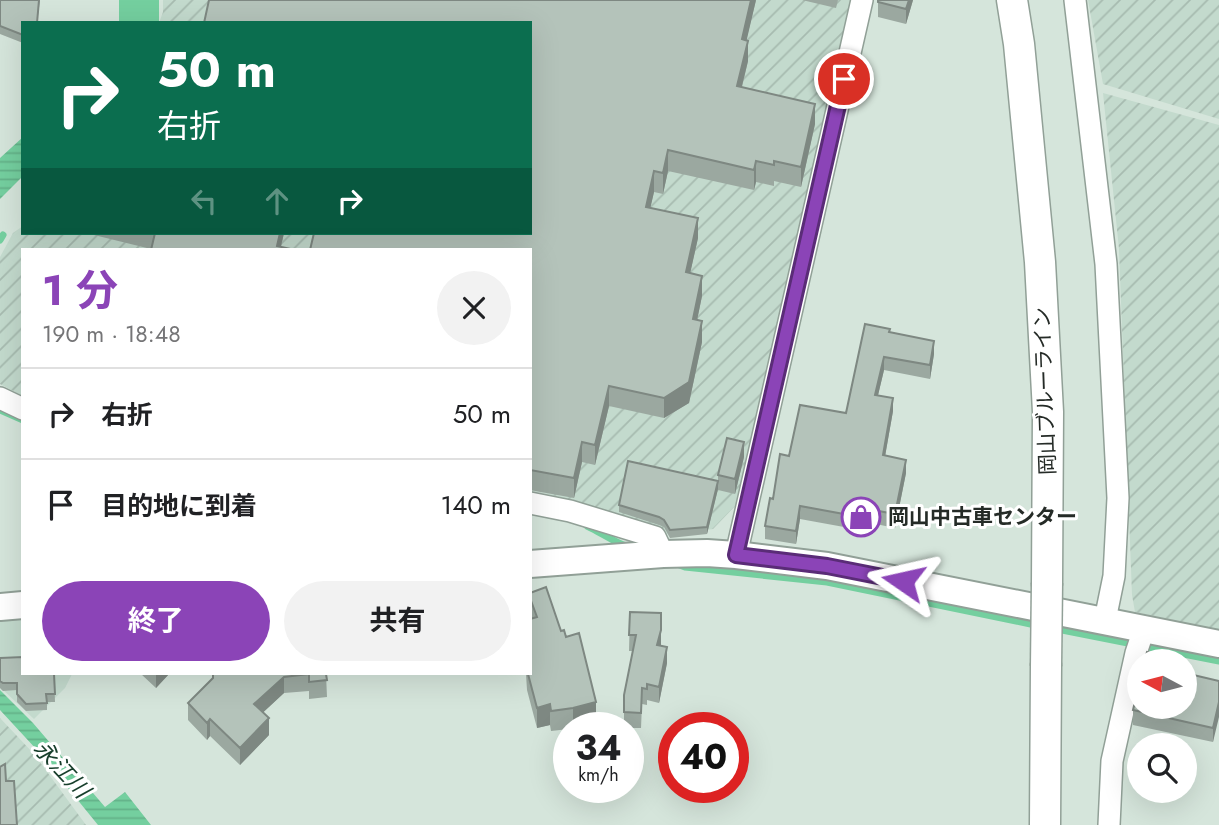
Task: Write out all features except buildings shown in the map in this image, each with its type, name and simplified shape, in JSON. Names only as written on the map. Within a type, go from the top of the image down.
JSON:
[{"type":"main road","name":"岡山ブルーライン","points":[[1012,0],[1019,44],[1041,276],[1048,412],[1045,825]]},
{"type":"street","points":[[736,555],[862,0]]},
{"type":"street","points":[[1075,0],[1106,264],[1118,498],[1114,576],[1105,620]]},
{"type":"street","points":[[0,398],[21,409]]},
{"type":"street","points":[[532,503],[570,511],[655,537],[662,554]]},
{"type":"street","points":[[532,564],[662,554],[736,555],[827,566],[1219,643]]},
{"type":"street","points":[[0,607],[21,605]]},
{"type":"street","points":[[1109,825],[1112,761],[1136,653],[1144,629]]},
{"type":"shaded area","points":[[163,0],[852,0],[738,503],[713,529],[670,535],[577,501],[532,491],[532,248],[21,248],[21,395],[0,384],[0,257],[13,233],[21,227],[21,235],[532,235],[532,21],[160,21]]},
{"type":"shaded area","points":[[1088,0],[1219,0],[1219,119],[1103,84]]},
{"type":"shaded area","points":[[1103,93],[1219,125],[1219,630],[1135,612],[1132,595],[1119,249]]},
{"type":"shaded area","points":[[21,618],[21,675],[72,675],[65,688],[34,719],[0,687],[0,621]]},
{"type":"shaded area","points":[[0,718],[34,754],[86,825],[0,825]]},
{"type":"water","points":[[21,139],[21,178],[0,199],[0,158]]},
{"type":"water","points":[[0,690],[33,723],[105,807],[125,792],[151,825],[98,825],[37,750],[0,710]]},
{"type":"waterway","name":"永江川","points":[[139,0],[139,21]]},
{"type":"waterway","points":[[0,240],[3,235]]},
{"type":"waterway","points":[[0,410],[21,419]]},
{"type":"waterway","points":[[587,526],[626,546]]},
{"type":"waterway","points":[[677,564],[827,582],[1040,626]]},
{"type":"waterway","points":[[1052,628],[1219,661]]},
{"type":"place","name":"岡山中古車センター","points":[[861,517]]},
{"type":"route","points":[[844,79],[736,555],[827,566],[903,581]]}]
